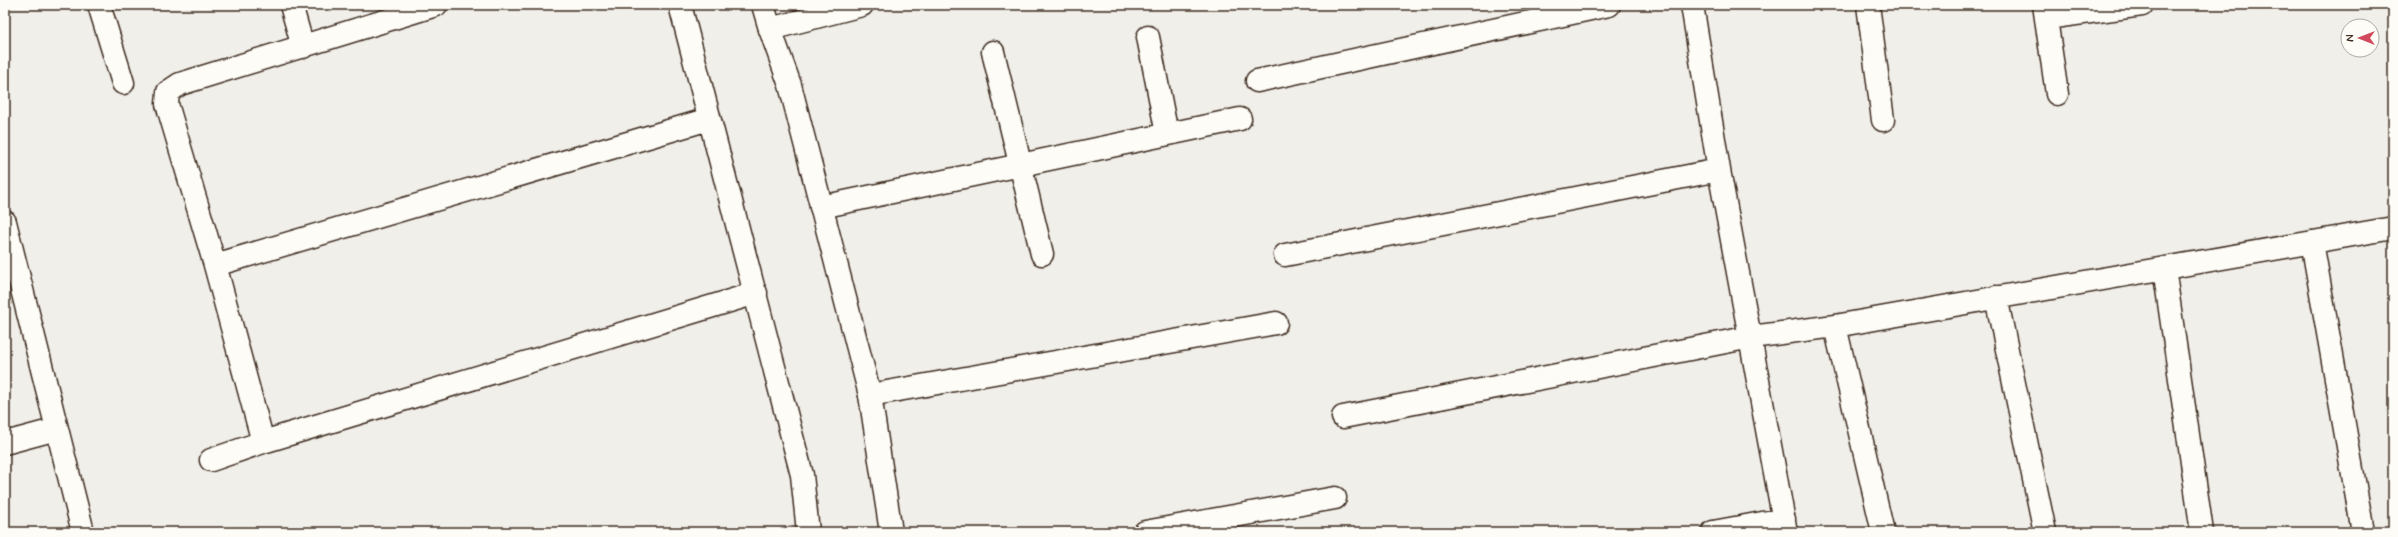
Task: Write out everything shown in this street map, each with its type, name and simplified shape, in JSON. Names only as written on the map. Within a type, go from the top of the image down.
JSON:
[{"type":"street","points":[[99,5],[123,83]]},
{"type":"street","points":[[291,5],[303,47]]},
{"type":"street","points":[[263,442],[216,265],[167,104],[168,92],[180,84],[436,5]]},
{"type":"street","points":[[680,5],[756,293],[802,475],[808,532]]},
{"type":"street","points":[[764,5],[770,29],[790,85],[870,395],[891,532]]},
{"type":"street","points":[[770,29],[862,5]]},
{"type":"street","points":[[1258,81],[1609,5]]},
{"type":"street","points":[[1692,5],[1719,170],[1785,526],[1713,532]]},
{"type":"street","points":[[1868,5],[1884,120]]},
{"type":"street","points":[[2057,94],[2045,12],[2142,5]]},
{"type":"street","points":[[1148,37],[1167,134]]},
{"type":"street","points":[[993,52],[1042,254]]},
{"type":"street","points":[[216,265],[709,119]]},
{"type":"street","points":[[821,207],[1240,119]]},
{"type":"street","points":[[1284,255],[1719,170]]},
{"type":"street","points":[[5,222],[83,532]]},
{"type":"street","points":[[1343,417],[1751,337],[1835,326],[2393,228]]},
{"type":"street","points":[[2312,242],[2363,532]]},
{"type":"street","points":[[2164,268],[2202,532]]},
{"type":"street","points":[[212,460],[263,442],[756,293]]},
{"type":"street","points":[[1996,297],[2045,532]]},
{"type":"street","points":[[870,395],[1276,322]]},
{"type":"street","points":[[1835,326],[1883,532]]},
{"type":"street","points":[[5,443],[57,429]]},
{"type":"street","points":[[1145,532],[1335,498]]}]
